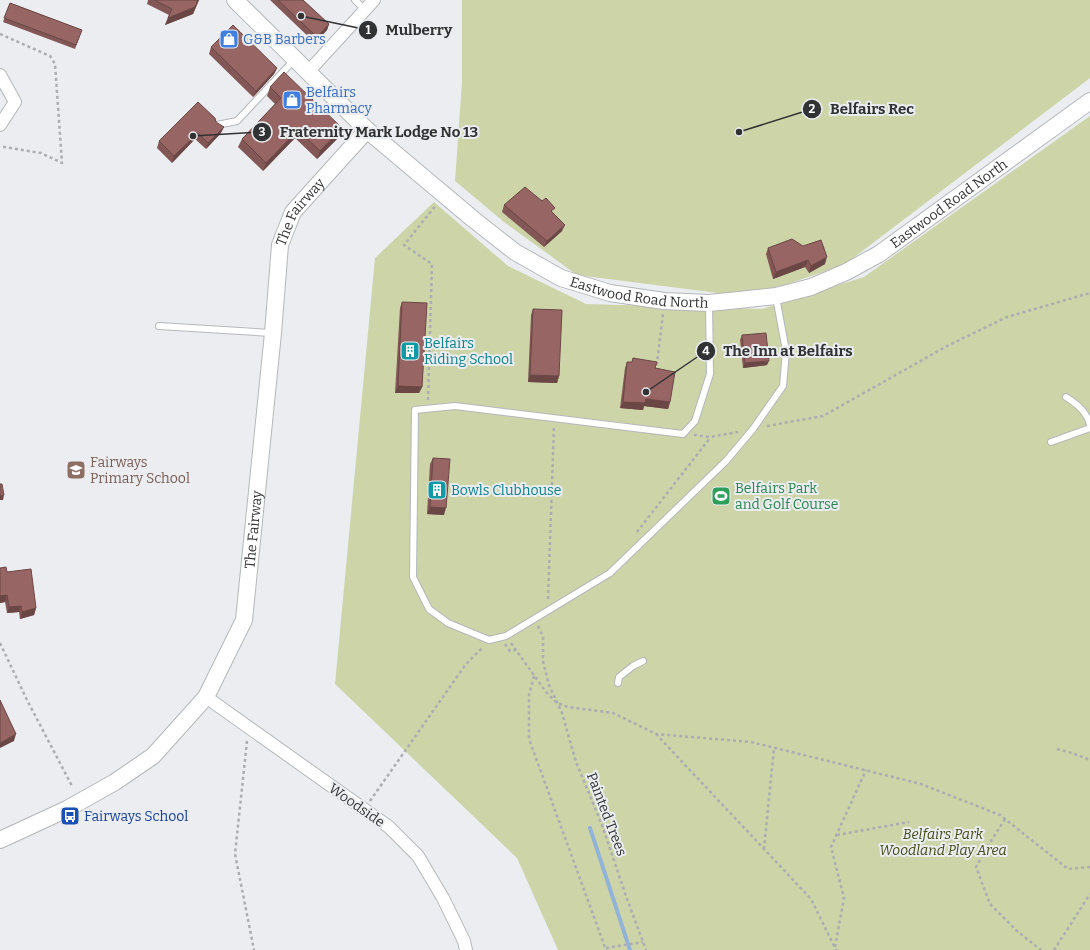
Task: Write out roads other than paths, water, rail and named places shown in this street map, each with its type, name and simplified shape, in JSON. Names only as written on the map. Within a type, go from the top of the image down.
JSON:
[{"type":"street","name":"Eastwood Road North","points":[[235,0],[367,130],[515,252],[561,278],[610,293],[664,301],[709,303],[776,296],[811,287],[846,272],[879,254],[1090,102]]},
{"type":"street","points":[[308,72],[374,0]]},
{"type":"street","points":[[0,75],[15,102],[0,125]]},
{"type":"street","name":"The Fairway","points":[[0,840],[73,805],[115,782],[153,756],[206,697],[244,620],[273,333],[280,245],[293,212],[367,130]]},
{"type":"street","name":"Woodside","points":[[206,697],[389,827],[418,856],[443,898],[464,941],[466,950]]},
{"type":"lane","points":[[355,0],[366,10]]},
{"type":"lane","points":[[217,125],[237,121],[295,59]]},
{"type":"lane","points":[[709,303],[710,374],[695,421],[683,434],[455,406],[415,410],[413,577],[429,609],[448,623],[489,640],[506,636],[610,573],[726,461],[753,429],[783,386],[786,351],[776,296]]},
{"type":"lane","points":[[159,326],[273,333]]},
{"type":"lane","points":[[1051,442],[1090,427],[1089,420],[1083,410],[1066,397]]},
{"type":"lane","points":[[618,683],[619,677],[633,666],[643,661]]},
{"type":"waterway","points":[[590,828],[630,950]]},
{"type":"place","name":"Mulberry","points":[[301,16]]},
{"type":"place","name":"G&B Barbers","points":[[229,39]]},
{"type":"place","name":"Belfairs Pharmacy","points":[[292,100]]},
{"type":"place","name":"Belfairs Rec","points":[[739,132]]},
{"type":"place","name":"Fraternity Mark Lodge No 13","points":[[193,136]]},
{"type":"place","name":"Belfairs Riding School","points":[[410,351]]},
{"type":"place","name":"The Inn at Belfairs","points":[[646,392]]},
{"type":"place","name":"Fairways Primary School","points":[[76,470]]},
{"type":"place","name":"Bowls Clubhouse","points":[[437,490]]},
{"type":"place","name":"Belfairs Park and Golf Course","points":[[721,496]]},
{"type":"place","name":"Fairways School","points":[[70,816]]},
{"type":"park label","name":"Belfairs Park Woodland Play Area","points":[[943,842]]}]
